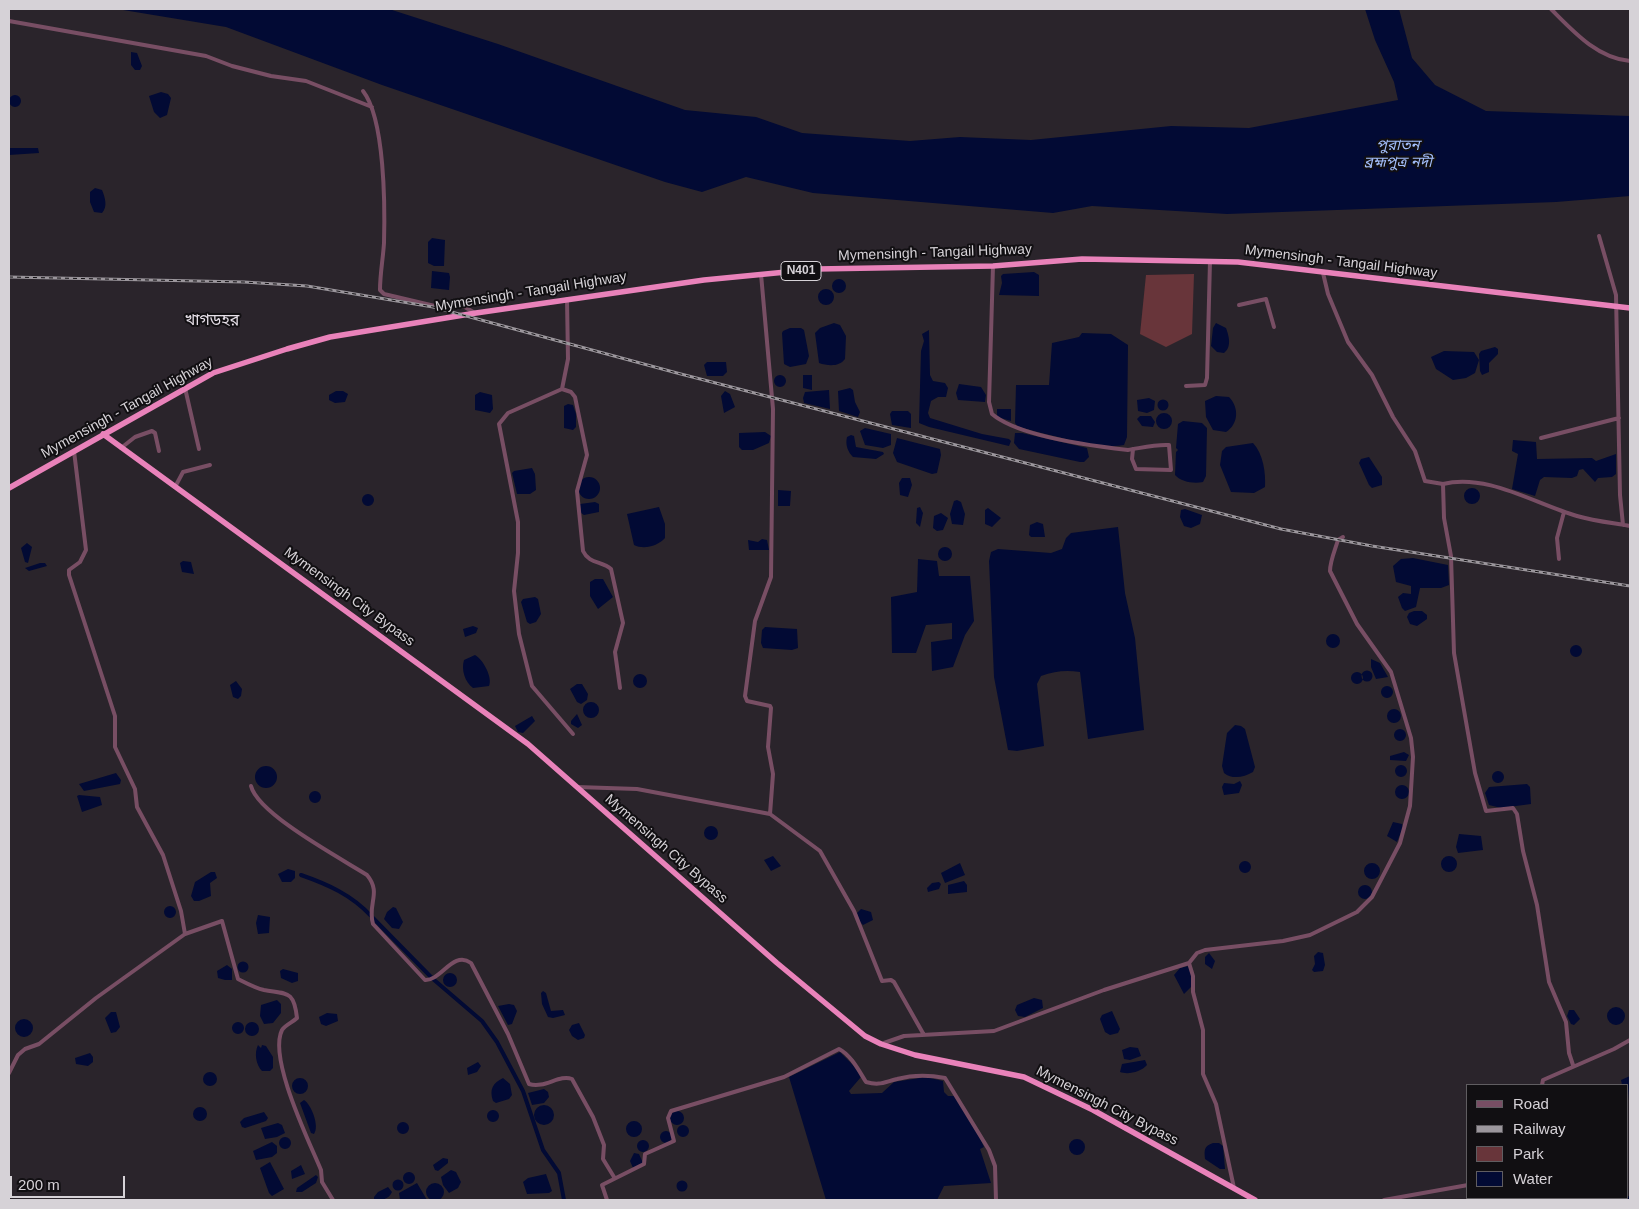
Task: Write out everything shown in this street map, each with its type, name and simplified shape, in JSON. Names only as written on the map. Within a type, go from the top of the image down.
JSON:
[{"type":"highway","name":"Mymensingh - Tangail Highway","points":[[9,488],[213,373],[330,338],[567,299],[761,274],[817,269],[993,266],[1082,259],[1238,262],[1630,308]]},
{"type":"highway","name":"Mymensingh City Bypass","points":[[103,434],[528,744],[829,1008],[865,1036],[881,1044],[915,1055],[1024,1077],[1093,1110],[1255,1200]]},
{"type":"street","points":[[1551,9],[1579,38],[1618,60],[1630,61]]},
{"type":"street","points":[[9,21],[206,56],[232,66],[271,76],[306,81],[372,107]]},
{"type":"street","points":[[362,92],[372,107],[380,137],[384,243],[380,290],[384,294],[440,307],[463,306],[476,313]]},
{"type":"street","points":[[1599,236],[1616,295],[1620,495],[1623,525]]},
{"type":"street","points":[[1186,386],[1205,385],[1207,378],[1210,261]]},
{"type":"street","points":[[993,266],[989,402],[992,414],[1012,427],[1088,446],[1133,449],[1169,445],[1171,470],[1136,469],[1132,459],[1133,449]]},
{"type":"street","points":[[1324,272],[1328,294],[1348,342],[1372,376],[1393,417],[1415,451],[1424,481],[1443,484],[1451,482],[1486,485],[1578,517],[1630,526]]},
{"type":"street","points":[[761,274],[773,410],[771,577],[756,622],[745,696],[747,701],[771,708],[768,747],[773,774],[770,814]]},
{"type":"street","points":[[562,389],[568,359],[567,299]]},
{"type":"street","points":[[1239,305],[1266,299],[1274,327]]},
{"type":"street","points":[[185,388],[199,449]]},
{"type":"street","points":[[573,734],[532,686],[519,634],[514,591],[518,553],[518,522],[499,424],[508,413],[562,389],[571,392],[575,397],[587,455],[577,491],[584,551],[586,556],[593,561],[606,564],[611,569],[623,623],[615,652],[620,688]]},
{"type":"street","points":[[1541,438],[1619,418]]},
{"type":"street","points":[[121,448],[135,437],[152,431],[155,433],[159,451]]},
{"type":"street","points":[[74,451],[86,550],[80,562],[69,570],[69,575],[115,716],[115,747],[135,789],[137,807],[163,855],[181,911],[185,934]]},
{"type":"street","points":[[175,486],[183,472],[210,465]]},
{"type":"street","points":[[1443,484],[1444,518],[1451,556],[1454,653],[1475,773],[1486,811],[1513,808],[1517,814],[1523,851],[1537,905],[1549,982],[1566,1022],[1569,1053],[1573,1065]]},
{"type":"street","points":[[1559,559],[1557,538],[1564,512]]},
{"type":"street","points":[[881,1044],[904,1036],[994,1031],[1104,990],[1189,963],[1197,953],[1205,950],[1310,935],[1357,912],[1372,897],[1400,843],[1410,806],[1413,758],[1411,738],[1391,672],[1357,624],[1330,571],[1330,562],[1337,550],[1338,540],[1343,537]]},
{"type":"street","points":[[251,786],[253,796],[269,812],[367,875],[373,883],[375,891],[371,912],[373,924],[425,980],[433,978],[452,963],[462,960],[471,963],[508,1034],[529,1084],[545,1086],[564,1078],[572,1079],[593,1117],[604,1145],[603,1159],[614,1177]]},
{"type":"street","points":[[577,787],[637,789],[770,814],[820,851],[854,911],[882,981],[891,980],[894,982],[924,1035]]},
{"type":"street","points":[[9,1073],[18,1055],[25,1049],[39,1044],[96,998],[185,934],[222,921],[238,979],[263,990],[287,993],[293,999],[297,1018],[282,1030],[279,1050],[282,1074],[321,1170],[322,1182],[333,1200]]},
{"type":"street","points":[[1189,963],[1193,976],[1193,992],[1203,1030],[1203,1074],[1216,1104],[1234,1188]]},
{"type":"street","points":[[1542,1084],[1543,1080],[1630,1040]]},
{"type":"street","points":[[607,1200],[602,1185],[614,1177],[644,1164],[645,1154],[674,1141],[668,1118],[672,1112],[784,1076],[839,1049],[862,1072],[866,1082],[876,1085],[914,1076],[931,1075],[945,1078],[980,1130],[989,1150],[995,1166],[996,1200]]},
{"type":"street","points":[[1384,1200],[1466,1185]]},
{"type":"green space","points":[[1194,274],[1192,334],[1166,347],[1140,334],[1146,275]]},
{"type":"water","name":"পুরাতন ব্রহ্মপুত্র নদী","points":[[117,9],[389,9],[498,44],[685,110],[756,117],[802,133],[910,141],[960,137],[1031,140],[1171,126],[1249,128],[1398,100],[1394,82],[1375,40],[1365,9],[1399,9],[1412,58],[1435,85],[1486,111],[1630,116],[1630,196],[1556,202],[1227,214],[1092,206],[1053,213],[813,193],[746,177],[702,192],[665,182],[382,85],[226,27]]},
{"type":"water","points":[[131,52],[137,53],[142,66],[140,70],[135,70],[131,65]]},
{"type":"water","points":[[161,92],[168,94],[171,98],[167,115],[160,118],[154,112],[149,96]]},
{"type":"water","points":[[13,95],[17,95],[21,101],[17,107],[13,107],[9,103],[9,99]]},
{"type":"water","points":[[9,148],[38,148],[39,153],[9,155]]},
{"type":"water","points":[[95,188],[102,190],[104,196],[105,205],[102,213],[94,212],[90,202],[90,192]]},
{"type":"water","points":[[432,238],[445,240],[444,266],[434,266],[428,263],[428,242]]},
{"type":"water","points":[[432,271],[449,273],[449,290],[431,288]]},
{"type":"water","points":[[1034,272],[1039,275],[1039,296],[999,295],[1002,283],[1001,276],[1003,274]]},
{"type":"water","points":[[839,279],[844,281],[846,286],[844,291],[839,293],[834,291],[832,286],[834,281]]},
{"type":"water","points":[[826,289],[832,291],[834,297],[832,303],[826,305],[820,303],[818,297],[820,291]]},
{"type":"water","points":[[834,323],[840,325],[846,336],[845,359],[840,363],[826,365],[819,363],[815,333],[820,328]]},
{"type":"water","points":[[1216,323],[1226,328],[1228,334],[1229,345],[1224,353],[1217,352],[1211,346],[1213,328]]},
{"type":"water","points":[[790,328],[801,328],[804,330],[809,356],[806,364],[790,367],[784,364],[782,333]]},
{"type":"water","points":[[929,330],[930,375],[933,381],[945,383],[948,388],[946,397],[938,397],[931,401],[928,413],[930,418],[982,434],[1009,439],[1011,441],[1009,446],[919,423],[921,351],[924,341],[922,334]]},
{"type":"water","points":[[1082,333],[1111,334],[1128,345],[1127,437],[1124,445],[1100,445],[1071,440],[1018,427],[1015,423],[1016,385],[1049,385],[1052,343],[1079,337]]},
{"type":"water","points":[[1495,347],[1498,349],[1498,354],[1489,363],[1489,372],[1482,375],[1479,354],[1481,351]]},
{"type":"water","points":[[1444,351],[1474,352],[1479,360],[1475,373],[1466,378],[1453,380],[1436,369],[1431,357]]},
{"type":"water","points":[[707,362],[726,362],[727,372],[723,376],[707,376],[704,365]]},
{"type":"water","points":[[780,375],[786,381],[780,387],[774,381]]},
{"type":"water","points":[[803,375],[812,375],[812,390],[803,388]]},
{"type":"water","points":[[959,384],[981,387],[986,395],[985,402],[958,400],[956,393]]},
{"type":"water","points":[[850,388],[853,390],[855,402],[860,412],[858,417],[839,411],[838,391]]},
{"type":"water","points":[[829,390],[830,409],[804,403],[805,392]]},
{"type":"water","points":[[336,391],[343,391],[348,394],[345,402],[335,403],[329,400],[329,395]]},
{"type":"water","points":[[725,391],[730,394],[735,407],[724,413],[721,396]]},
{"type":"water","points":[[480,392],[492,395],[493,409],[490,413],[475,410],[475,395]]},
{"type":"water","points":[[1216,396],[1229,397],[1235,406],[1235,420],[1226,432],[1213,430],[1206,417],[1205,401]]},
{"type":"water","points":[[1149,398],[1155,401],[1154,410],[1147,413],[1138,411],[1137,400]]},
{"type":"water","points":[[1163,399],[1169,405],[1163,411],[1157,405]]},
{"type":"water","points":[[568,404],[573,405],[576,414],[576,427],[573,430],[564,428],[564,406]]},
{"type":"water","points":[[997,409],[1011,409],[1011,421],[997,417]]},
{"type":"water","points":[[892,411],[908,411],[911,414],[911,428],[892,425],[890,414]]},
{"type":"water","points":[[1164,413],[1172,421],[1164,429],[1156,421]]},
{"type":"water","points":[[1140,416],[1151,416],[1155,422],[1153,427],[1142,426],[1137,419]]},
{"type":"water","points":[[1183,421],[1202,423],[1207,428],[1206,476],[1203,482],[1188,482],[1175,475],[1176,452],[1178,450],[1176,448],[1178,424]]},
{"type":"water","points":[[865,428],[891,434],[891,445],[883,448],[865,445],[860,431]]},
{"type":"water","points":[[765,432],[771,436],[769,443],[753,450],[742,450],[739,447],[739,433]]},
{"type":"water","points":[[1015,433],[1087,448],[1089,457],[1084,462],[1080,462],[1019,449],[1014,443]]},
{"type":"water","points":[[854,436],[856,447],[883,452],[884,454],[876,459],[853,457],[848,451],[846,443],[847,437]]},
{"type":"water","points":[[897,438],[940,449],[941,455],[937,473],[932,474],[897,462],[893,453]]},
{"type":"water","points":[[1513,440],[1536,442],[1537,459],[1592,458],[1596,461],[1616,454],[1616,474],[1612,477],[1598,478],[1595,482],[1583,469],[1579,470],[1577,476],[1572,478],[1544,477],[1540,480],[1535,496],[1512,489],[1518,454],[1512,451]]},
{"type":"water","points":[[1253,443],[1263,463],[1265,487],[1254,493],[1231,492],[1220,465],[1222,451],[1226,447]]},
{"type":"water","points":[[1369,457],[1382,477],[1382,485],[1372,488],[1359,463],[1361,459]]},
{"type":"water","points":[[532,468],[535,474],[536,490],[530,494],[517,494],[512,473]]},
{"type":"water","points":[[589,477],[597,480],[600,488],[597,496],[589,499],[581,496],[578,488],[581,480]]},
{"type":"water","points":[[902,478],[910,478],[912,485],[908,497],[900,495],[899,483]]},
{"type":"water","points":[[1469,488],[1475,488],[1480,493],[1478,502],[1469,504],[1464,499],[1464,493]]},
{"type":"water","points":[[778,490],[791,491],[790,506],[778,506]]},
{"type":"water","points":[[366,494],[370,494],[374,500],[370,506],[366,506],[362,502],[362,498]]},
{"type":"water","points":[[954,501],[961,502],[965,514],[963,525],[952,524],[950,514]]},
{"type":"water","points":[[595,502],[599,504],[599,512],[584,515],[581,513],[580,504]]},
{"type":"water","points":[[659,507],[665,524],[665,538],[651,546],[642,547],[634,545],[627,514]]},
{"type":"water","points":[[920,507],[923,513],[920,527],[916,523],[917,508]]},
{"type":"water","points":[[988,508],[1001,518],[992,527],[985,524],[985,510]]},
{"type":"water","points":[[1185,509],[1202,515],[1200,524],[1191,528],[1184,526],[1180,517],[1181,510]]},
{"type":"water","points":[[941,513],[948,518],[943,530],[937,531],[933,528],[934,516]]},
{"type":"water","points":[[1037,522],[1043,524],[1045,537],[1031,537],[1029,535],[1030,525]]},
{"type":"water","points":[[1118,527],[1125,593],[1135,638],[1144,730],[1088,739],[1080,672],[1056,672],[1041,676],[1037,684],[1044,746],[1017,751],[1008,750],[994,677],[989,561],[991,552],[998,549],[1051,553],[1062,549],[1066,538],[1071,533]]},
{"type":"water","points":[[762,539],[767,540],[769,550],[749,550],[748,540],[758,542]]},
{"type":"water","points":[[27,543],[32,547],[28,563],[25,562],[21,548]]},
{"type":"water","points":[[945,547],[950,549],[952,554],[950,559],[945,561],[940,559],[938,554],[940,549]]},
{"type":"water","points":[[1413,558],[1448,565],[1449,585],[1441,588],[1420,588],[1416,607],[1405,611],[1398,597],[1403,593],[1411,594],[1411,586],[1396,582],[1393,566],[1401,559]]},
{"type":"water","points":[[918,559],[937,561],[939,576],[970,576],[974,621],[965,635],[953,667],[932,671],[931,642],[952,639],[952,623],[926,625],[916,653],[892,653],[891,597],[917,592]]},
{"type":"water","points":[[183,561],[191,562],[194,574],[182,572],[180,563]]},
{"type":"water","points":[[45,563],[47,566],[29,571],[25,568]]},
{"type":"water","points":[[595,579],[603,579],[613,597],[598,609],[590,596],[590,582]]},
{"type":"water","points":[[535,597],[538,599],[541,614],[536,622],[530,624],[527,622],[521,602],[523,599]]},
{"type":"water","points":[[1422,611],[1427,615],[1427,619],[1417,626],[1410,624],[1407,617],[1409,613]]},
{"type":"water","points":[[473,626],[478,628],[476,633],[465,637],[463,629]]},
{"type":"water","points":[[765,627],[797,629],[798,648],[792,650],[763,648],[761,643],[762,630]]},
{"type":"water","points":[[1330,634],[1336,634],[1340,641],[1336,648],[1330,648],[1326,644],[1326,638]]},
{"type":"water","points":[[1576,645],[1582,651],[1576,657],[1570,651]]},
{"type":"water","points":[[475,655],[481,660],[486,669],[490,678],[489,686],[473,688],[466,679],[463,672],[464,660]]},
{"type":"water","points":[[1371,659],[1380,663],[1388,677],[1376,679],[1371,667]]},
{"type":"water","points":[[1365,671],[1369,671],[1372,676],[1371,680],[1365,681],[1362,678],[1362,674]]},
{"type":"water","points":[[1355,672],[1359,672],[1363,678],[1359,684],[1355,684],[1351,680],[1351,676]]},
{"type":"water","points":[[640,674],[645,676],[647,681],[645,686],[640,688],[635,686],[633,681],[635,676]]},
{"type":"water","points":[[236,681],[242,689],[241,696],[238,699],[233,697],[230,685]]},
{"type":"water","points":[[577,684],[582,684],[588,694],[587,700],[581,704],[577,702],[570,689]]},
{"type":"water","points":[[1385,686],[1389,686],[1393,692],[1389,698],[1385,698],[1381,694],[1381,690]]},
{"type":"water","points":[[591,702],[597,704],[599,710],[597,716],[591,718],[585,716],[583,710],[585,704]]},
{"type":"water","points":[[1394,709],[1399,711],[1401,716],[1399,721],[1394,723],[1389,721],[1387,716],[1389,711]]},
{"type":"water","points":[[577,714],[582,725],[578,728],[571,724],[571,721]]},
{"type":"water","points":[[532,716],[535,721],[523,733],[518,732],[515,726]]},
{"type":"water","points":[[1235,725],[1245,729],[1255,767],[1253,772],[1238,777],[1224,773],[1222,766],[1227,733]]},
{"type":"water","points":[[1398,729],[1402,729],[1406,735],[1402,741],[1398,741],[1394,737],[1394,733]]},
{"type":"water","points":[[1404,752],[1409,755],[1406,761],[1390,760],[1390,756]]},
{"type":"water","points":[[1399,765],[1403,765],[1407,771],[1403,777],[1399,777],[1395,773],[1395,769]]},
{"type":"water","points":[[266,766],[276,773],[277,777],[270,787],[266,788],[256,781],[255,777],[262,767]]},
{"type":"water","points":[[1496,771],[1500,771],[1504,777],[1500,783],[1496,783],[1492,779],[1492,775]]},
{"type":"water","points":[[116,773],[121,780],[120,784],[84,791],[79,784]]},
{"type":"water","points":[[1240,781],[1242,785],[1239,793],[1224,795],[1222,787],[1224,783],[1234,784]]},
{"type":"water","points":[[1527,784],[1530,787],[1531,804],[1501,808],[1489,805],[1485,793],[1489,787]]},
{"type":"water","points":[[1399,785],[1405,785],[1409,792],[1405,799],[1399,799],[1395,795],[1395,789]]},
{"type":"water","points":[[317,791],[320,792],[320,802],[313,803],[310,802],[309,795],[310,792]]},
{"type":"water","points":[[77,796],[100,797],[102,805],[82,812]]},
{"type":"water","points":[[1393,822],[1402,824],[1403,827],[1397,842],[1387,836]]},
{"type":"water","points":[[708,826],[714,826],[718,833],[714,840],[708,840],[704,836],[704,830]]},
{"type":"water","points":[[1459,834],[1481,836],[1483,850],[1458,853],[1456,847]]},
{"type":"water","points":[[773,856],[781,866],[771,871],[764,860]]},
{"type":"water","points":[[1449,856],[1455,858],[1457,864],[1455,870],[1449,872],[1443,870],[1441,864],[1443,858]]},
{"type":"water","points":[[1245,861],[1251,867],[1245,873],[1239,867]]},
{"type":"water","points":[[960,863],[965,875],[945,883],[941,873]]},
{"type":"water","points":[[1372,863],[1378,865],[1380,871],[1378,877],[1372,879],[1366,877],[1364,871],[1366,865]]},
{"type":"water","points":[[288,869],[295,871],[295,878],[291,882],[282,882],[278,874]]},
{"type":"water","points":[[211,872],[215,872],[217,878],[210,883],[211,896],[194,901],[191,896],[195,882]]},
{"type":"water","points":[[964,881],[967,885],[967,892],[948,894],[948,885]]},
{"type":"water","points":[[939,882],[941,884],[939,889],[928,892],[927,888],[932,883]]},
{"type":"water","points":[[1365,885],[1370,887],[1372,892],[1370,897],[1365,899],[1360,897],[1358,892],[1360,887]]},
{"type":"water","points":[[172,906],[175,907],[175,917],[168,918],[165,917],[164,910],[165,907]]},
{"type":"water","points":[[393,907],[396,908],[403,922],[399,929],[392,928],[384,919],[387,912]]},
{"type":"water","points":[[861,909],[871,912],[873,920],[863,925],[857,913]]},
{"type":"water","points":[[258,915],[270,917],[269,933],[258,934],[256,923]]},
{"type":"water","points":[[1318,952],[1323,953],[1325,965],[1323,971],[1314,972],[1312,970],[1315,964],[1314,956]]},
{"type":"water","points":[[1209,953],[1215,961],[1212,969],[1205,964],[1205,957]]},
{"type":"water","points":[[241,962],[245,962],[248,967],[247,971],[241,972],[238,969],[238,965]]},
{"type":"water","points":[[227,965],[232,969],[232,980],[218,978],[217,971]]},
{"type":"water","points":[[1189,966],[1191,971],[1191,987],[1184,994],[1174,975],[1180,968]]},
{"type":"water","points":[[283,969],[298,973],[298,981],[292,983],[281,978],[280,971]]},
{"type":"water","points":[[447,973],[453,973],[457,980],[453,987],[447,987],[443,983],[443,977]]},
{"type":"water","points":[[543,991],[546,993],[551,1011],[563,1010],[565,1015],[553,1018],[548,1017],[542,1004],[541,993]]},
{"type":"water","points":[[1034,998],[1042,1000],[1043,1008],[1025,1017],[1018,1016],[1015,1010],[1017,1005]]},
{"type":"water","points":[[277,1000],[281,1004],[281,1013],[273,1023],[264,1024],[260,1016],[261,1005]]},
{"type":"water","points":[[514,1005],[517,1011],[512,1024],[508,1025],[498,1006]]},
{"type":"water","points":[[1616,1007],[1622,1010],[1625,1016],[1622,1022],[1616,1025],[1610,1022],[1607,1016],[1610,1010]]},
{"type":"water","points":[[1569,1010],[1574,1010],[1580,1019],[1574,1025],[1571,1024],[1567,1016]]},
{"type":"water","points":[[1112,1011],[1120,1029],[1118,1033],[1110,1035],[1105,1032],[1100,1019],[1102,1015]]},
{"type":"water","points":[[111,1012],[116,1012],[120,1027],[116,1032],[111,1033],[105,1018]]},
{"type":"water","points":[[327,1013],[337,1014],[338,1021],[326,1026],[321,1024],[319,1017]]},
{"type":"water","points":[[24,1019],[30,1022],[33,1028],[30,1034],[24,1037],[18,1034],[15,1028],[18,1022]]},
{"type":"water","points":[[238,1022],[244,1028],[238,1034],[232,1028]]},
{"type":"water","points":[[252,1022],[257,1024],[259,1029],[257,1034],[252,1036],[247,1034],[245,1029],[247,1024]]},
{"type":"water","points":[[579,1023],[585,1035],[584,1038],[578,1040],[572,1036],[569,1030],[572,1025]]},
{"type":"water","points":[[258,1045],[261,1048],[262,1045],[266,1046],[273,1057],[273,1068],[270,1071],[262,1071],[258,1066],[256,1055]]},
{"type":"water","points":[[1130,1047],[1138,1048],[1141,1056],[1130,1060],[1124,1059],[1122,1050]]},
{"type":"water","points":[[840,1052],[855,1067],[861,1077],[849,1091],[851,1094],[882,1093],[894,1082],[926,1077],[943,1081],[944,1092],[948,1096],[954,1096],[975,1127],[984,1147],[980,1149],[991,1183],[944,1186],[937,1200],[826,1200],[789,1077]]},
{"type":"water","points":[[90,1053],[93,1057],[93,1062],[88,1066],[76,1064],[75,1058]]},
{"type":"water","points":[[1145,1060],[1147,1065],[1138,1071],[1130,1073],[1120,1072],[1122,1064]]},
{"type":"water","points":[[478,1062],[481,1066],[477,1072],[468,1075],[467,1068]]},
{"type":"water","points":[[210,1072],[215,1074],[217,1079],[215,1084],[210,1086],[205,1084],[203,1079],[205,1074]]},
{"type":"water","points":[[1630,1076],[1630,1100],[1629,1084],[1622,1084],[1621,1080]]},
{"type":"water","points":[[300,1078],[306,1080],[308,1086],[306,1092],[300,1094],[294,1092],[292,1086],[294,1080]]},
{"type":"water","points":[[503,1078],[510,1084],[512,1095],[509,1099],[496,1103],[493,1101],[492,1090],[494,1084]]},
{"type":"water","points":[[544,1089],[548,1092],[549,1097],[544,1103],[532,1105],[528,1093]]},
{"type":"water","points":[[304,1100],[314,1116],[316,1130],[314,1134],[311,1133],[300,1103]]},
{"type":"water","points":[[540,1105],[548,1105],[554,1111],[554,1119],[548,1125],[540,1125],[534,1119],[534,1111]]},
{"type":"water","points":[[197,1107],[203,1107],[207,1114],[203,1121],[197,1121],[193,1117],[193,1111]]},
{"type":"water","points":[[493,1110],[499,1116],[493,1122],[487,1116]]},
{"type":"water","points":[[674,1111],[680,1111],[684,1118],[680,1125],[674,1125],[670,1121],[670,1115]]},
{"type":"water","points":[[264,1112],[268,1118],[266,1121],[245,1128],[242,1127],[240,1122],[244,1118]]},
{"type":"water","points":[[634,1121],[640,1123],[642,1129],[640,1135],[634,1137],[628,1135],[626,1129],[628,1123]]},
{"type":"water","points":[[401,1122],[405,1122],[409,1128],[405,1134],[401,1134],[397,1130],[397,1126]]},
{"type":"water","points":[[278,1123],[282,1125],[285,1133],[277,1137],[265,1139],[261,1128]]},
{"type":"water","points":[[683,1125],[689,1131],[683,1137],[677,1131]]},
{"type":"water","points":[[664,1131],[668,1131],[672,1137],[668,1143],[664,1143],[660,1139],[660,1135]]},
{"type":"water","points":[[283,1137],[287,1137],[291,1143],[287,1149],[283,1149],[279,1145],[279,1141]]},
{"type":"water","points":[[1077,1139],[1085,1147],[1077,1155],[1069,1147]]},
{"type":"water","points":[[641,1140],[645,1140],[649,1146],[645,1152],[641,1152],[637,1148],[637,1144]]},
{"type":"water","points":[[272,1142],[277,1146],[277,1153],[272,1157],[256,1160],[253,1151]]},
{"type":"water","points":[[1213,1143],[1219,1143],[1223,1146],[1225,1169],[1220,1169],[1205,1159],[1205,1149]]},
{"type":"water","points":[[634,1153],[639,1154],[643,1163],[633,1168],[630,1161]]},
{"type":"water","points":[[443,1158],[448,1159],[448,1163],[438,1171],[435,1170],[433,1165]]},
{"type":"water","points":[[270,1162],[284,1189],[272,1196],[269,1193],[260,1168]]},
{"type":"water","points":[[301,1165],[305,1174],[292,1179],[291,1171]]},
{"type":"water","points":[[451,1170],[456,1172],[461,1182],[458,1188],[449,1193],[443,1185],[441,1177]]},
{"type":"water","points":[[409,1172],[415,1178],[409,1184],[403,1178]]},
{"type":"water","points":[[546,1174],[552,1191],[549,1193],[527,1194],[523,1182],[528,1178]]},
{"type":"water","points":[[316,1175],[318,1177],[316,1183],[302,1192],[296,1192],[297,1188]]},
{"type":"water","points":[[398,1179],[404,1185],[398,1191],[392,1185]]},
{"type":"water","points":[[682,1180],[688,1186],[682,1192],[676,1186]]},
{"type":"water","points":[[417,1183],[427,1200],[400,1200],[399,1193]]},
{"type":"water","points":[[435,1183],[441,1186],[444,1192],[441,1198],[435,1201],[429,1198],[426,1192],[429,1186]]},
{"type":"water","points":[[388,1187],[392,1192],[389,1197],[382,1200],[374,1200],[378,1192]]},
{"type":"waterway","points":[[301,875],[339,891],[356,902],[371,916]]},
{"type":"waterway","points":[[372,917],[432,978]]},
{"type":"waterway","points":[[433,979],[482,1021],[497,1042],[523,1091],[543,1150],[559,1173],[564,1200]]},
{"type":"railway","points":[[9,277],[244,282],[307,286],[433,307],[677,373],[1281,529],[1372,546],[1630,586]]},
{"type":"district","name":"খাগডহর","points":[[212,321]]}]
